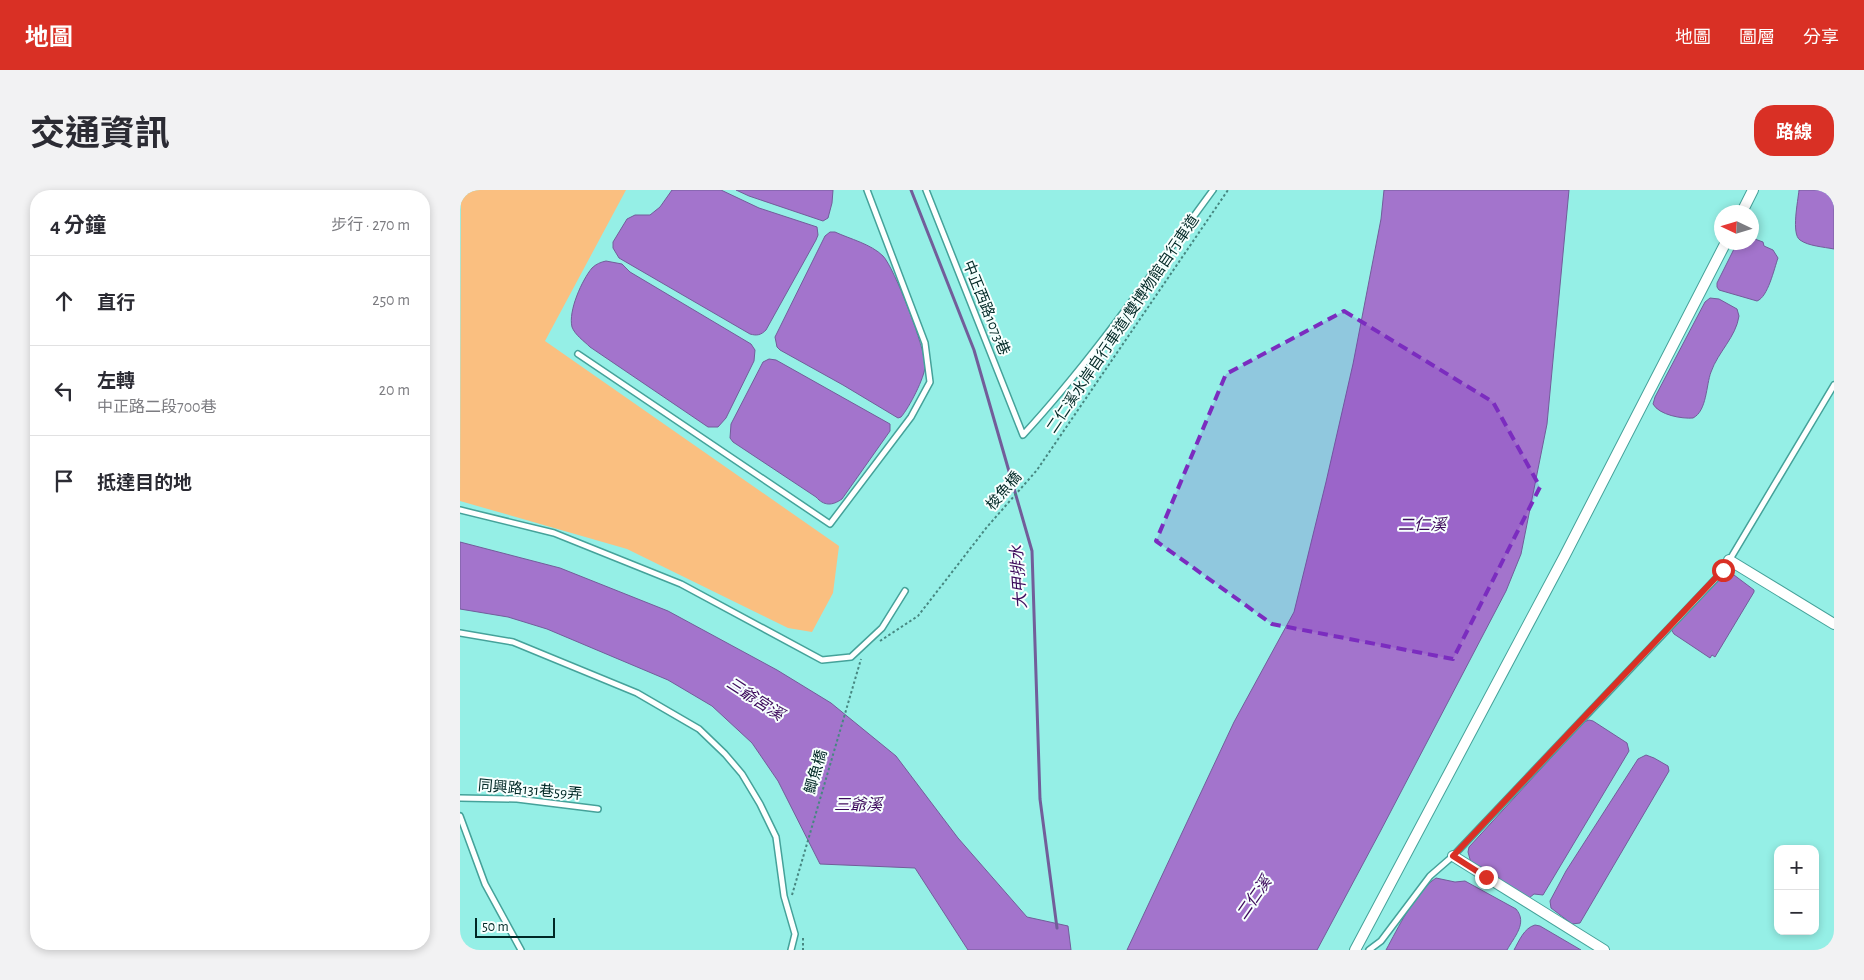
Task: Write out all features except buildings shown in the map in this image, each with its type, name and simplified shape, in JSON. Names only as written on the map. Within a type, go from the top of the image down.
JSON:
[{"type":"street","points":[[1746,205],[1753,190]]},
{"type":"street","points":[[1355,950],[1564,557],[1722,250]]},
{"type":"street","points":[[1729,560],[1834,624]]},
{"type":"street","points":[[1453,856],[1604,950]]},
{"type":"lane","points":[[578,354],[830,524],[911,417],[930,382],[925,343],[867,190]]},
{"type":"lane","name":"中正西路1073巷","points":[[926,190],[1023,435],[1053,402],[1104,337],[1213,190]]},
{"type":"lane","points":[[1369,950],[1381,941],[1430,876],[1453,856],[1723,570],[1834,385]]},
{"type":"lane","points":[[460,510],[554,534],[681,584],[822,660],[851,656],[882,628],[905,591]]},
{"type":"lane","points":[[460,633],[513,642],[637,693],[699,729],[725,754],[742,774],[760,804],[776,837],[784,896],[795,934],[792,950]]},
{"type":"lane","name":"同興路131巷59弄","points":[[460,798],[518,799],[598,809]]},
{"type":"lane","points":[[460,816],[485,884],[521,950]]},
{"type":"path","name":"二仁溪水岸自行車道/雙博物館自行車道","points":[[1037,470],[1228,190]]},
{"type":"path","name":"梭魚橋","points":[[878,643],[918,616],[987,528],[1037,470]]},
{"type":"path","name":"鯽魚橋","points":[[793,889],[863,653]]},
{"type":"highlighted area","points":[[1344,311],[1493,402],[1540,487],[1453,659],[1272,624],[1156,541],[1226,374]]},
{"type":"shaded area","points":[[461,190],[626,190],[545,341],[839,546],[833,593],[812,632],[788,628],[627,549],[460,501]]},
{"type":"water","points":[[672,190],[721,190],[759,208],[817,227],[818,235],[816,240],[766,330],[762,333],[757,335],[750,334],[619,258],[613,248],[613,242],[627,219],[635,215],[650,215],[660,207]]},
{"type":"water","points":[[736,190],[833,190],[828,218],[823,221]]},
{"type":"water","name":"二仁溪","points":[[1384,190],[1569,190],[1547,424],[1521,554],[1506,591],[1317,950],[1127,950],[1234,722],[1294,612],[1353,364],[1381,219]]},
{"type":"water","points":[[1799,190],[1834,190],[1834,249],[1807,244],[1797,237],[1795,224]]},
{"type":"water","points":[[830,232],[835,232],[866,245],[883,256],[888,263],[908,309],[924,357],[925,366],[916,392],[901,417],[898,418],[777,347],[775,337],[825,236]]},
{"type":"water","points":[[1759,241],[1763,242],[1764,246],[1773,250],[1778,258],[1767,289],[1757,301],[1719,290],[1717,283],[1734,250],[1759,250]]},
{"type":"water","points":[[606,261],[622,264],[630,272],[751,344],[755,350],[754,361],[726,418],[718,427],[708,427],[590,347],[575,333],[571,320],[580,288],[592,268]]},
{"type":"water","points":[[1710,298],[1719,299],[1737,309],[1739,316],[1737,324],[1731,338],[1714,365],[1709,377],[1704,404],[1698,415],[1688,418],[1665,414],[1653,404],[1655,397],[1705,302]]},
{"type":"water","points":[[769,359],[776,360],[890,424],[890,431],[842,499],[831,504],[822,502],[733,442],[730,438],[731,424],[763,362]]},
{"type":"water","name":"三爺溪","points":[[460,542],[560,568],[668,611],[777,670],[831,703],[896,756],[958,838],[1027,917],[1068,926],[1071,950],[968,950],[915,868],[820,864],[778,781],[752,743],[712,706],[668,680],[547,629],[508,617],[460,609]]},
{"type":"water","points":[[1726,569],[1754,590],[1754,592],[1715,657],[1712,655],[1710,658],[1674,634],[1669,626]]},
{"type":"water","points":[[1589,720],[1627,743],[1629,751],[1543,895],[1534,894],[1529,898],[1471,863],[1468,852],[1469,847],[1584,722]]},
{"type":"water","points":[[1646,755],[1668,766],[1669,771],[1580,923],[1572,924],[1551,908],[1550,901],[1566,871],[1638,759]]},
{"type":"water","points":[[1436,878],[1455,882],[1465,881],[1516,909],[1521,919],[1519,930],[1507,950],[1386,950],[1414,901],[1428,884]]},
{"type":"water","points":[[1535,925],[1540,926],[1581,950],[1514,950],[1525,932]]},
{"type":"waterway","name":"大甲排水","points":[[911,190],[974,350],[1032,551],[1040,799],[1057,928]]},
{"type":"route","points":[[1486,877],[1453,856],[1723,570]]},
{"type":"water label","name":"三爺宮溪","points":[[755,699]]}]
